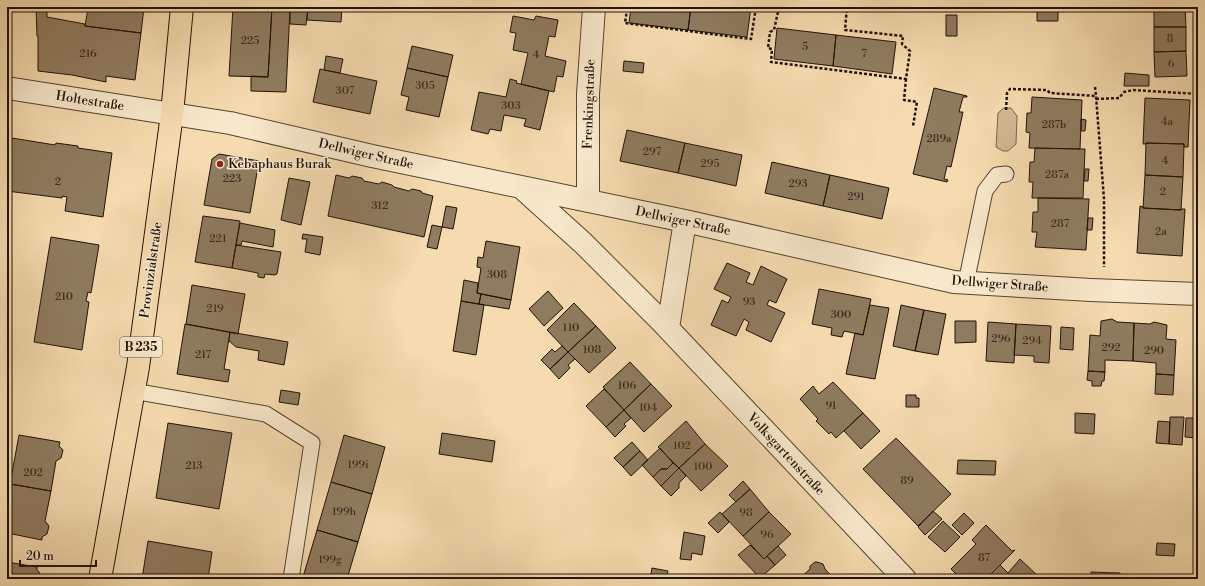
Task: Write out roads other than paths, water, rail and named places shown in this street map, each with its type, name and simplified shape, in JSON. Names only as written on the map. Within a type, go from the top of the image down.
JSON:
[{"type":"main road","name":"Provinzialstraße","points":[[100,579],[133,391],[149,289],[172,114],[182,7]]},
{"type":"street","name":"Frenkingstraße","points":[[588,201],[588,94],[594,7]]},
{"type":"street","name":"Holtestraße","points":[[7,88],[172,114]]},
{"type":"street","name":"Dellwiger Straße","points":[[172,114],[230,123],[372,156],[685,221],[954,282],[1198,294]]},
{"type":"street","name":"Volksgartenstraße","points":[[521,187],[582,243],[668,328],[905,579]]},
{"type":"street","points":[[668,328],[685,221]]},
{"type":"lane","points":[[966,283],[985,191],[997,176],[1006,174]]},
{"type":"lane","points":[[133,391],[266,414],[312,442],[291,579]]},
{"type":"place","name":"Kebaphaus Burak","points":[[220,164]]}]
